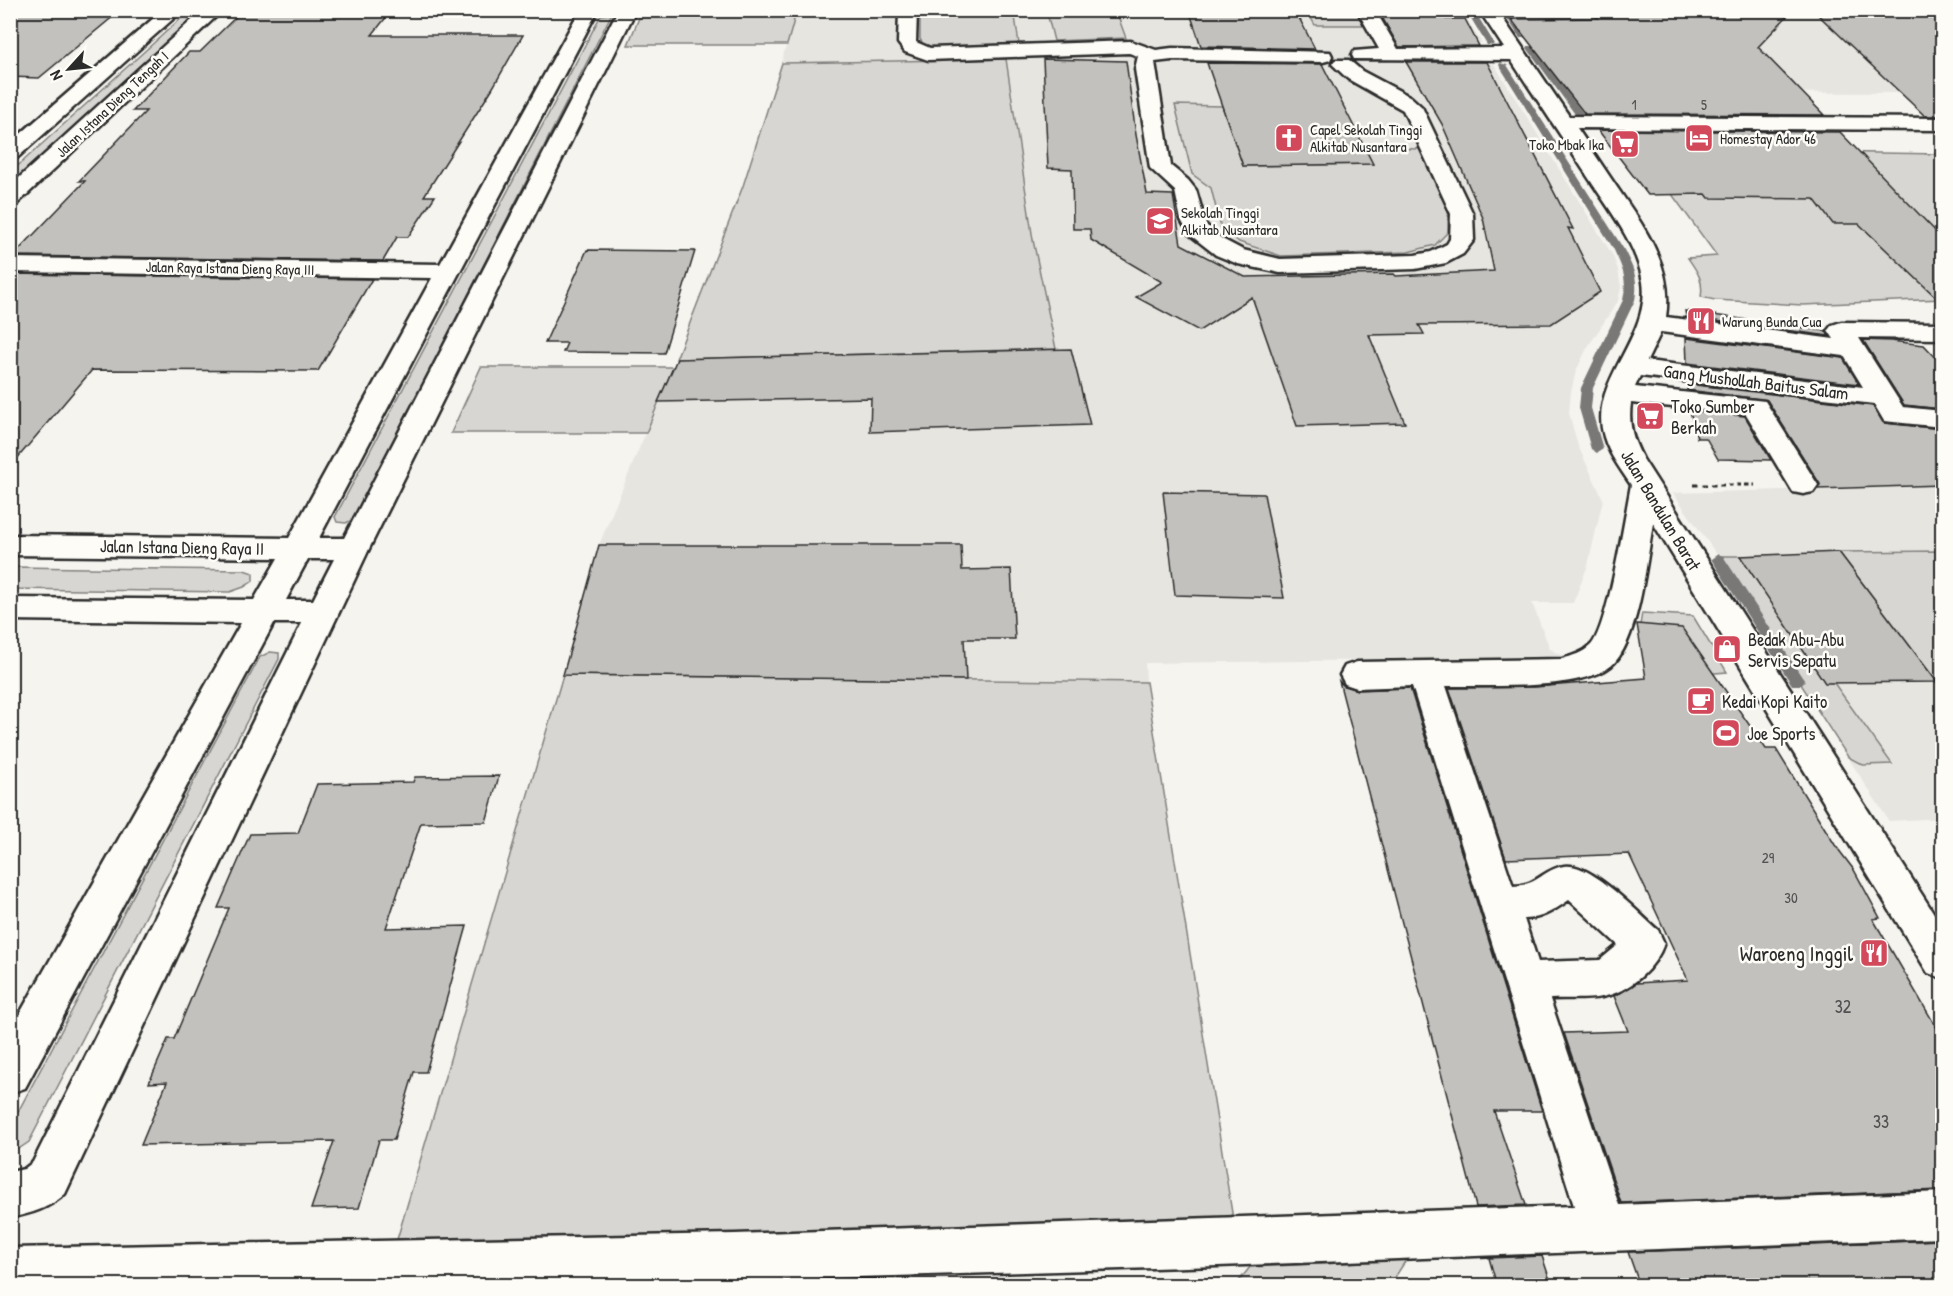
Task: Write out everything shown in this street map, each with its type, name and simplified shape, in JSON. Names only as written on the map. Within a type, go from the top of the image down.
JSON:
[{"type":"street","name":"Jalan Istana Dieng Tengah I","points":[[10,154],[174,10]]},
{"type":"street","name":"Jalan Istana Dieng Tengah I","points":[[10,198],[214,10]]},
{"type":"street","points":[[10,1073],[299,548],[589,10]]},
{"type":"street","points":[[23,1193],[49,1178],[354,549],[627,10]]},
{"type":"street","points":[[908,10],[907,43],[912,48],[928,54],[1131,47],[1154,56]]},
{"type":"street","points":[[1366,10],[1392,55]]},
{"type":"street","name":"Jalan Bandulan Barat","points":[[1488,10],[1639,239],[1653,274],[1656,301],[1645,341],[1619,394],[1616,414],[1618,437],[1645,485],[1942,960]]},
{"type":"street","points":[[1342,58],[1351,73],[1400,96],[1412,107],[1462,214],[1462,240],[1455,249],[1438,258],[1415,262],[1280,266],[1261,264],[1209,241],[1196,228],[1184,188],[1161,168],[1145,69],[1146,59],[1172,54],[1342,58],[1392,55],[1516,54]]},
{"type":"street","points":[[1564,122],[1942,124]]},
{"type":"street","name":"Jalan Raya Istana Dieng Raya III","points":[[10,265],[449,271]]},
{"type":"street","points":[[1651,323],[1853,349]]},
{"type":"street","points":[[1942,331],[1841,330],[1881,398],[1894,415],[1942,419]]},
{"type":"street","name":"Gang Mushollah Baitus Salam","points":[[1631,367],[1758,382],[1796,390],[1881,398]]},
{"type":"street","points":[[1619,394],[1755,407],[1803,485]]},
{"type":"street","points":[[1357,675],[1562,671],[1588,664],[1605,652],[1619,615],[1645,485]]},
{"type":"street","name":"Jalan Istana Dieng Raya II","points":[[10,545],[354,549]]},
{"type":"street","points":[[10,609],[324,612]]},
{"type":"street","points":[[1425,674],[1604,1229]]},
{"type":"street","points":[[1499,903],[1534,902],[1565,882],[1571,881],[1644,943],[1642,949],[1614,973],[1603,978],[1525,981]]},
{"type":"street","points":[[10,1272],[501,1264],[936,1253],[1942,1215]]},
{"type":"path","points":[[1645,485],[1803,485]]},
{"type":"shaded area","points":[[1014,10],[1019,44],[935,48],[923,44],[920,39],[920,11]]},
{"type":"shaded area","points":[[189,11],[201,11],[11,185],[11,172]]},
{"type":"shaded area","points":[[797,11],[1461,11],[1482,43],[1468,43],[1480,64],[1494,64],[1613,256],[1621,287],[1618,301],[1587,348],[1576,371],[1571,392],[1569,413],[1578,446],[1603,499],[1588,565],[1573,603],[1532,603],[1550,649],[1566,658],[1145,663],[1146,682],[563,675],[599,545],[673,367],[743,186]]},
{"type":"shaded area","points":[[1052,11],[1116,11],[1126,38],[1054,41],[1047,13]]},
{"type":"shaded area","points":[[1307,11],[1356,11],[1364,25],[1315,25]]},
{"type":"shaded area","points":[[1512,11],[1942,11],[1942,93],[1574,92]]},
{"type":"shaded area","points":[[641,13],[796,13],[787,45],[628,45]]},
{"type":"shaded area","points":[[610,14],[354,519],[346,523],[337,522],[335,517],[601,15]]},
{"type":"shaded area","points":[[1006,59],[1033,240],[1056,349],[676,359],[743,186],[782,63]]},
{"type":"shaded area","points":[[1175,105],[1222,106],[1243,166],[1372,164],[1365,148],[1424,149],[1448,206],[1448,232],[1435,245],[1408,252],[1281,256],[1239,242],[1221,228],[1211,188],[1192,174]]},
{"type":"shaded area","points":[[1639,149],[1942,154],[1942,299],[1803,305],[1715,300],[1701,297],[1701,281],[1688,258],[1717,256]]},
{"type":"shaded area","points":[[481,367],[673,367],[646,433],[451,433]]},
{"type":"shaded area","points":[[1915,465],[1942,465],[1942,818],[1889,821],[1718,556],[1673,493],[1932,486]]},
{"type":"shaded area","points":[[1942,551],[1942,681],[1937,682],[1839,552]]},
{"type":"shaded area","points":[[1718,556],[1740,556],[1825,682],[1834,683],[1892,764],[1863,765],[1848,757]]},
{"type":"shaded area","points":[[11,567],[244,570],[253,573],[253,581],[230,592],[11,589]]},
{"type":"shaded area","points":[[1642,613],[1693,616],[1727,672],[1690,675],[1640,625]]},
{"type":"shaded area","points":[[270,652],[279,653],[279,659],[29,1142],[20,1148],[11,1148],[11,1125],[260,657]]},
{"type":"shaded area","points":[[563,675],[1146,682],[1233,1219],[396,1243]]},
{"type":"shaded area","points":[[1406,1260],[1390,1285],[1236,1285],[1250,1267]]},
{"type":"building","points":[[10,10],[121,10],[39,78],[10,77]]},
{"type":"building","points":[[243,10],[392,10],[372,35],[523,35],[492,89],[424,196],[435,196],[408,237],[397,237],[383,261],[13,256],[85,181],[79,181],[146,111],[133,111],[189,52],[200,52]]},
{"type":"building","points":[[1189,10],[1295,10],[1315,49],[1201,46]]},
{"type":"building","points":[[1378,10],[1441,10],[1446,19],[1465,19],[1479,46],[1399,47]]},
{"type":"building","points":[[1592,10],[1793,10],[1758,47],[1824,115],[1585,114],[1511,19],[1598,18]]},
{"type":"building","points":[[1813,10],[1942,10],[1942,116],[1925,116]]},
{"type":"building","points":[[1043,59],[1126,61],[1147,194],[1173,195],[1181,244],[1245,277],[1394,274],[1396,276],[1494,271],[1483,218],[1442,124],[1406,62],[1487,62],[1573,229],[1568,228],[1600,292],[1551,324],[1419,325],[1424,334],[1369,335],[1405,423],[1297,426],[1252,297],[1199,331],[1136,297],[1162,282],[1091,240],[1090,229],[1073,229],[1072,169],[1048,168]]},
{"type":"building","points":[[1207,63],[1322,64],[1373,164],[1243,166]]},
{"type":"building","points":[[1598,130],[1840,132],[1942,238],[1942,303],[1859,224],[1833,224],[1814,199],[1709,198],[1706,194],[1648,195]]},
{"type":"building","points":[[587,250],[695,251],[664,353],[563,352],[567,343],[545,343]]},
{"type":"building","points":[[10,274],[372,279],[318,371],[92,370],[10,467]]},
{"type":"building","points":[[1685,311],[1826,331],[1829,336],[1686,317]]},
{"type":"building","points":[[1686,338],[1843,358],[1859,384],[1687,363]]},
{"type":"building","points":[[1863,340],[1924,345],[1942,364],[1942,409],[1904,405]]},
{"type":"building","points":[[1071,349],[1090,425],[870,432],[871,398],[658,402],[677,359]]},
{"type":"building","points":[[1687,384],[1873,406],[1884,423],[1942,429],[1942,485],[1818,489],[1820,484],[1767,400],[1687,390]]},
{"type":"building","points":[[1690,411],[1745,416],[1771,460],[1718,459],[1706,438],[1697,438]]},
{"type":"building","points":[[1163,492],[1264,494],[1284,598],[1175,595]]},
{"type":"building","points":[[599,545],[961,545],[962,570],[1011,569],[1015,639],[964,639],[966,680],[563,675]]},
{"type":"building","points":[[1839,552],[1937,682],[1825,683],[1740,556]]},
{"type":"building","points":[[1637,624],[1682,628],[1766,749],[1776,749],[1835,845],[1854,870],[1880,918],[1873,919],[1942,1037],[1942,1190],[1621,1203],[1564,1033],[1628,1031],[1614,996],[1636,983],[1688,980],[1629,854],[1506,859],[1449,688],[1535,687],[1646,678]]},
{"type":"building","points":[[1339,681],[1344,686],[1357,690],[1410,688],[1542,1111],[1494,1111],[1526,1205],[1476,1207]]},
{"type":"building","points":[[499,776],[486,822],[421,823],[386,928],[467,926],[426,1072],[414,1072],[394,1140],[379,1140],[359,1208],[311,1209],[334,1141],[141,1145],[167,1082],[149,1083],[168,1039],[174,1039],[229,908],[218,908],[250,834],[298,833],[317,784],[413,782],[415,777]]},
{"type":"building","points":[[1942,1240],[1942,1286],[1640,1286],[1628,1252]]},
{"type":"building","points":[[1542,1256],[1552,1286],[1497,1286],[1489,1258]]},
{"type":"waterway","points":[[1470,10],[1490,43]]},
{"type":"waterway","points":[[1506,10],[1523,36]]},
{"type":"waterway","points":[[1531,48],[1580,115]]},
{"type":"waterway","points":[[1503,65],[1618,248],[1630,273],[1632,285],[1629,300],[1587,388],[1585,408],[1597,449]]},
{"type":"waterway","points":[[1718,559],[1797,681]]},
{"type":"place","name":"Capel Sekolah Tinggi Alkitab Nusantara","points":[[1289,138]]},
{"type":"place","name":"Homestay Ador 46","points":[[1699,138]]},
{"type":"place","name":"Toko Mbak Ika","points":[[1625,144]]},
{"type":"place","name":"Sekolah Tinggi Alkitab Nusantara","points":[[1160,221]]},
{"type":"place","name":"Warung Bunda Cua","points":[[1701,321]]},
{"type":"place","name":"Toko Sumber Berkah","points":[[1650,416]]},
{"type":"place","name":"Bedak Abu-Abu Servis Sepatu","points":[[1727,649]]},
{"type":"place","name":"Kedai Kopi Kaito","points":[[1701,701]]},
{"type":"place","name":"Joe Sports","points":[[1726,733]]},
{"type":"place","name":"Waroeng Inggil","points":[[1874,953]]}]
